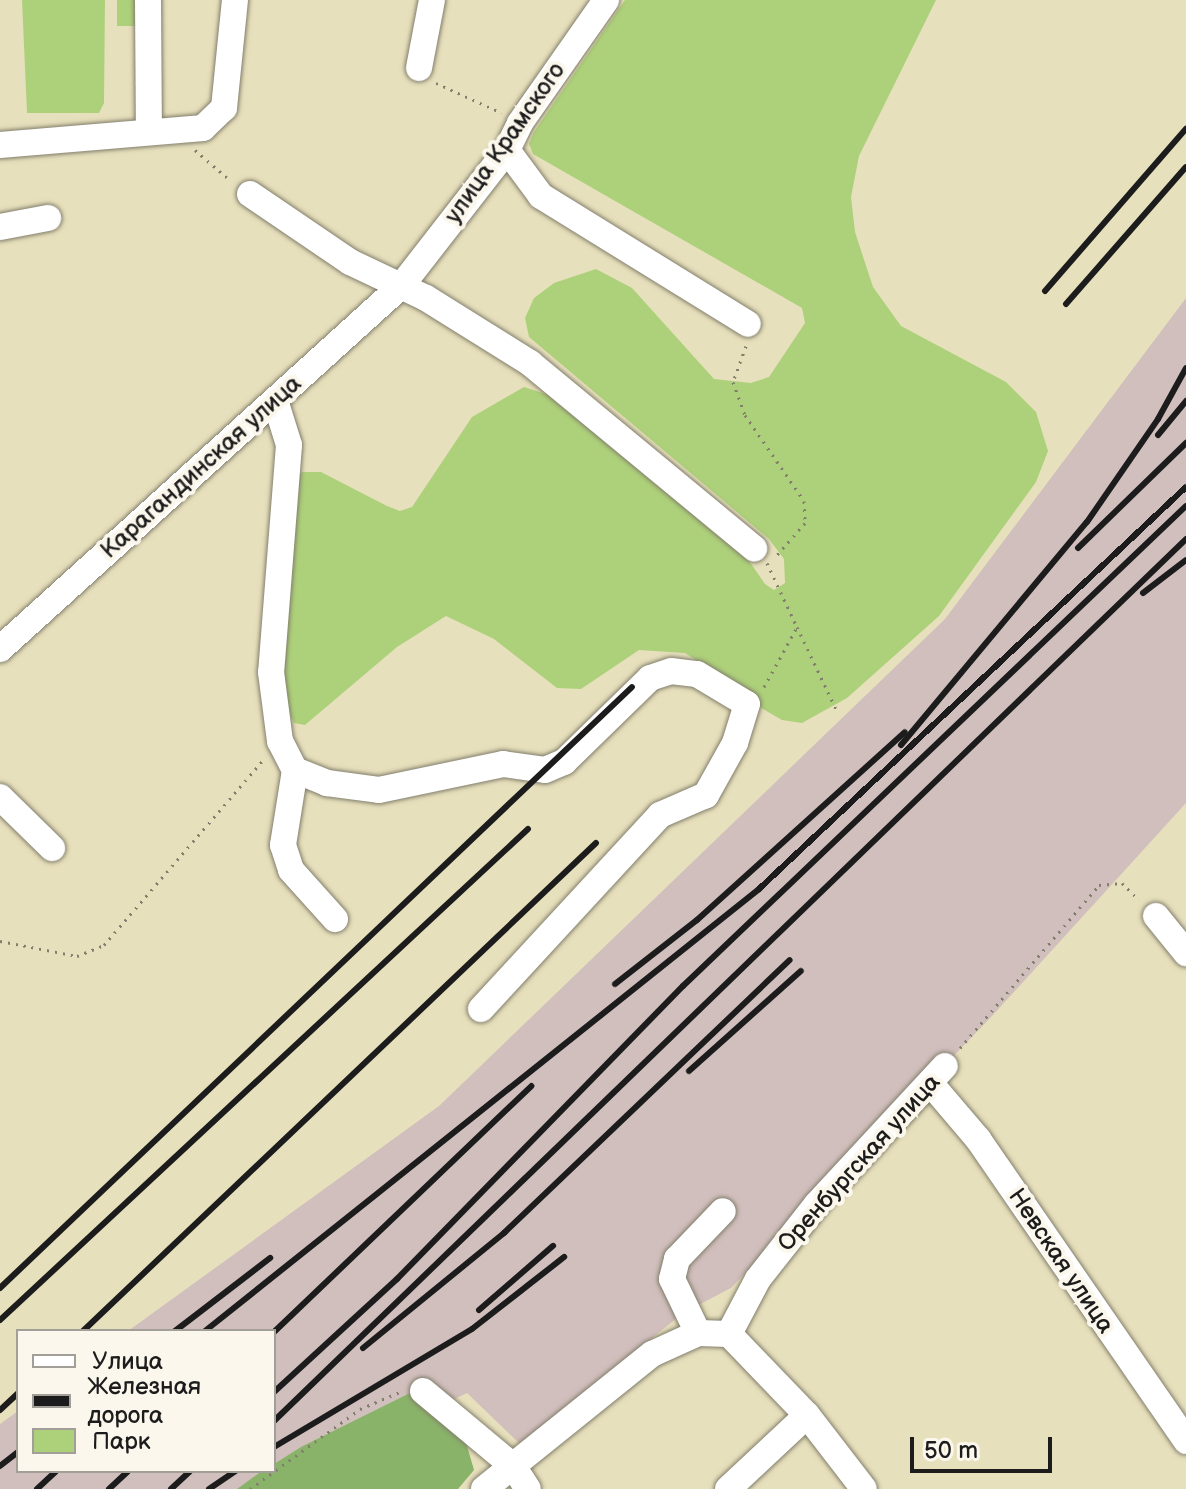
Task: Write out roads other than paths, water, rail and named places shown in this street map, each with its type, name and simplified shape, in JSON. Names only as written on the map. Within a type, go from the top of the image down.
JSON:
[{"type":"street","points":[[148,0],[149,132]]},
{"type":"street","points":[[0,145],[203,128],[224,108],[235,0]]},
{"type":"street","points":[[419,68],[432,0]]},
{"type":"street","name":"улица Крамского","points":[[402,285],[507,150],[520,123],[606,0]]},
{"type":"street","points":[[507,150],[541,196],[748,324]]},
{"type":"street","points":[[250,194],[350,262],[402,285],[530,363],[761,556]]},
{"type":"street","points":[[0,227],[48,218]]},
{"type":"street","name":"Карагандинская улица","points":[[0,649],[402,285]]},
{"type":"street","points":[[275,400],[289,445],[271,672],[280,741],[295,770],[283,845],[291,870],[335,919]]},
{"type":"street","points":[[295,770],[327,783],[379,790],[503,764],[545,770],[564,762],[650,678],[671,671],[697,674],[747,704],[735,743],[706,795],[660,815],[481,1009]]},
{"type":"street","points":[[0,797],[52,848]]},
{"type":"street","points":[[1156,916],[1186,953]]},
{"type":"street","name":"Оренбургская улица","points":[[729,1334],[758,1279],[817,1204],[938,1075]]},
{"type":"street","name":"Невская улица","points":[[938,1075],[978,1139],[1186,1441]]},
{"type":"street","points":[[698,1333],[672,1279],[677,1259],[723,1211]]},
{"type":"street","points":[[484,1489],[652,1354],[698,1333],[729,1334],[807,1415],[864,1489]]},
{"type":"street","points":[[423,1391],[513,1466],[528,1489]]},
{"type":"street","points":[[728,1489],[807,1415]]},
{"type":"railway","points":[[1045,291],[1186,129]]},
{"type":"railway","points":[[1066,304],[1186,167]]},
{"type":"railway","points":[[901,745],[1087,522],[1158,419],[1186,368]]},
{"type":"railway","points":[[1158,435],[1186,401]]},
{"type":"railway","points":[[1078,548],[1186,443]]},
{"type":"railway","points":[[208,1329],[759,889],[1186,487]]},
{"type":"railway","points":[[276,1390],[397,1279],[683,986],[1186,506]]},
{"type":"railway","points":[[276,1419],[1186,539]]},
{"type":"railway","points":[[1143,593],[1186,560]]},
{"type":"railway","points":[[0,1288],[632,687]]},
{"type":"railway","points":[[615,984],[697,920],[905,732]]},
{"type":"railway","points":[[0,1320],[528,829]]},
{"type":"railway","points":[[85,1329],[596,843]]},
{"type":"railway","points":[[363,1348],[504,1233],[790,960]]},
{"type":"railway","points":[[689,1071],[801,971]]},
{"type":"railway","points":[[276,1330],[531,1086]]},
{"type":"railway","points":[[479,1310],[553,1246]]},
{"type":"railway","points":[[276,1446],[472,1329],[564,1257]]},
{"type":"railway","points":[[178,1329],[270,1258]]},
{"type":"railway","points":[[0,1410],[16,1395]]},
{"type":"railway","points":[[0,1466],[16,1454]]},
{"type":"railway","points":[[37,1489],[54,1473]]},
{"type":"railway","points":[[109,1489],[126,1473]]},
{"type":"railway","points":[[171,1489],[188,1473]]},
{"type":"railway","points":[[209,1489],[233,1473]]}]
